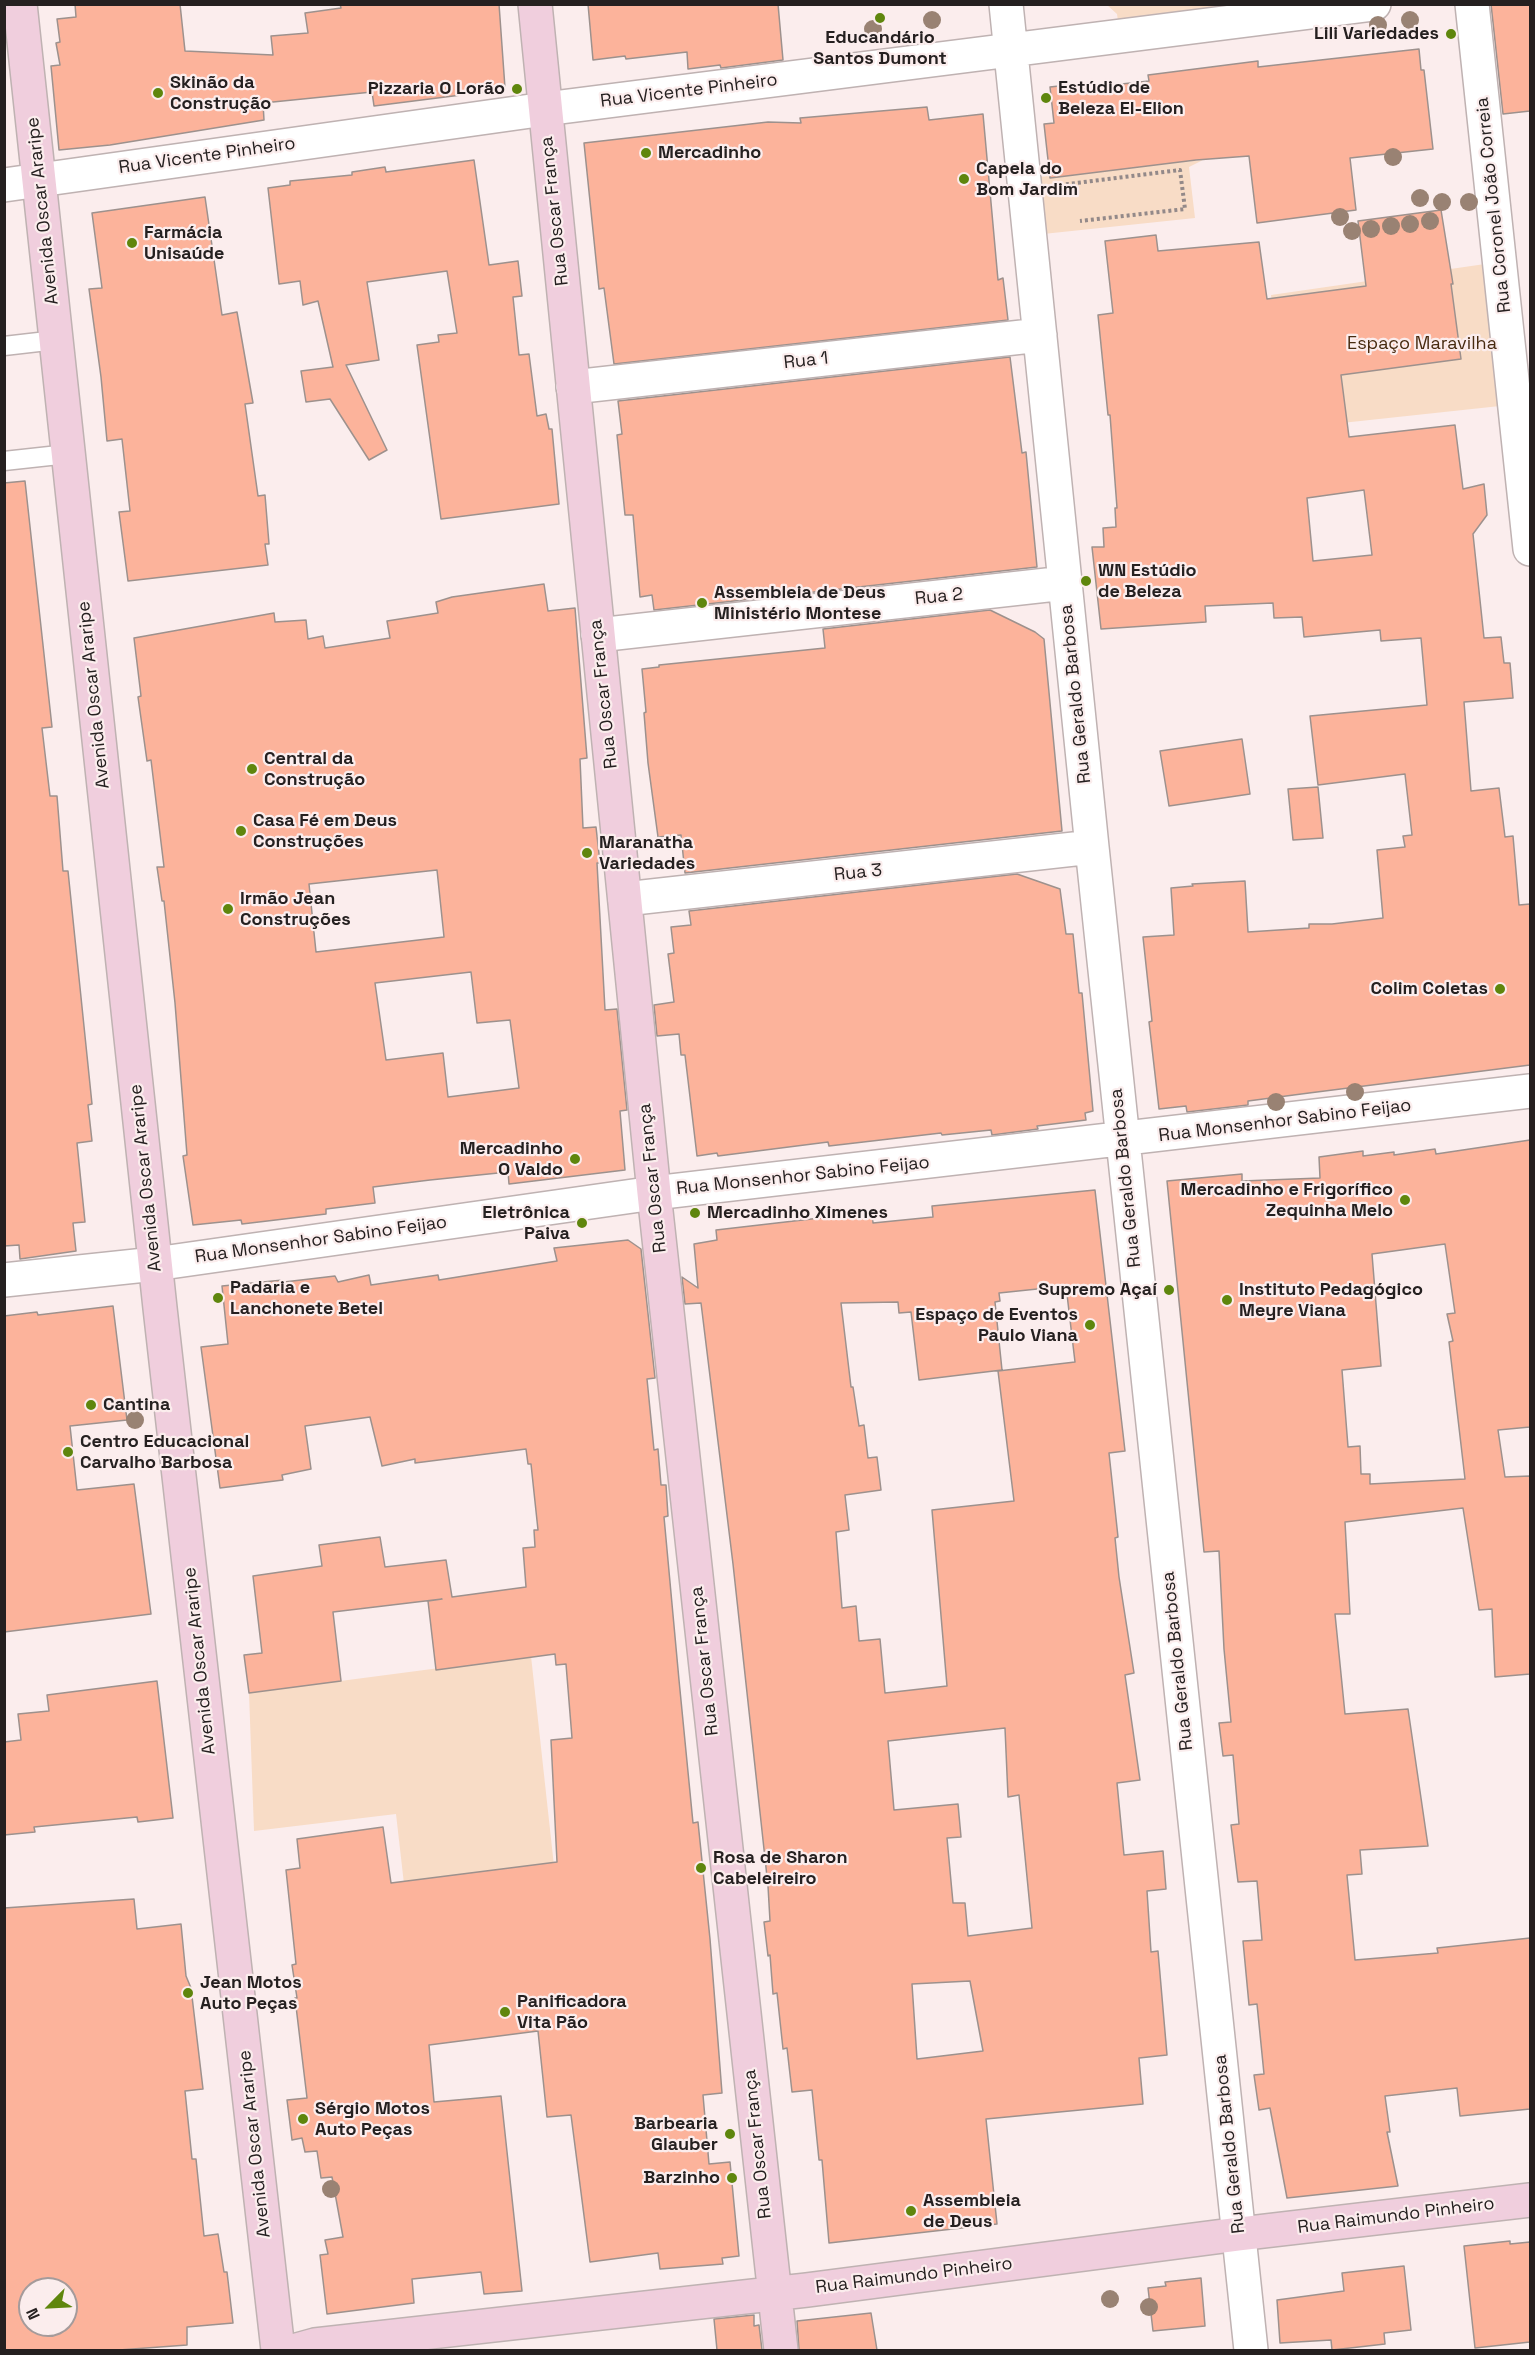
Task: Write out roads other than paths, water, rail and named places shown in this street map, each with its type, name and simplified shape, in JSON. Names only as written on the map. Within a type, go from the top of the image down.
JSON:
[{"type":"street","name":"Avenida Oscar Araripe","points":[[20,4],[155,1264],[278,2350]]},
{"type":"street","name":"Rua Oscar França","points":[[535,4],[654,1193],[781,2350]]},
{"type":"street","name":"Rua Geraldo Barbosa","points":[[1006,4],[1023,189],[1122,1140],[1251,2350]]},
{"type":"street","name":"Rua Vicente Pinheiro","points":[[4,185],[545,109],[1374,4]]},
{"type":"street","name":"Rua Coronel João Correia","points":[[1472,4],[1530,549]]},
{"type":"street","name":"Rua 1","points":[[573,387],[1040,335]]},
{"type":"street","name":"Rua 2","points":[[598,635],[1065,583]]},
{"type":"street","name":"Rua 3","points":[[625,899],[1092,847]]},
{"type":"street","name":"Rua Monsenhor Sabino Feijao","points":[[4,1280],[155,1264],[654,1193],[1530,1091]]},
{"type":"street","name":"Rua Raimundo Pinheiro","points":[[297,2350],[315,2345],[775,2293],[1239,2234],[1530,2200]]},
{"type":"lane","points":[[4,345],[56,340]]},
{"type":"lane","points":[[4,461],[68,454]]},
{"type":"place","name":"Educandário Santos Dumont","points":[[880,18]]},
{"type":"place","name":"Lili Variedades","points":[[1451,34]]},
{"type":"place","name":"Pizzaria O Lorão","points":[[517,89]]},
{"type":"place","name":"Skinão da Construção","points":[[158,93]]},
{"type":"place","name":"Estúdio de Beleza El-Elion","points":[[1046,98]]},
{"type":"place","name":"Mercadinho","points":[[646,153]]},
{"type":"place","name":"Capela do Bom Jardim","points":[[964,179]]},
{"type":"place","name":"Farmácia Unisaúde","points":[[132,243]]},
{"type":"place","name":"WN Estúdio de Beleza","points":[[1086,581]]},
{"type":"place","name":"Assembleia de Deus Ministério Montese","points":[[702,603]]},
{"type":"place","name":"Central da Construção","points":[[252,769]]},
{"type":"place","name":"Casa Fé em Deus Construções","points":[[241,831]]},
{"type":"place","name":"Maranatha Variedades","points":[[587,853]]},
{"type":"place","name":"Irmão Jean Construções","points":[[228,909]]},
{"type":"place","name":"Colim Coletas","points":[[1500,989]]},
{"type":"place","name":"Mercadinho O Valdo","points":[[575,1159]]},
{"type":"place","name":"Mercadinho e Frigorífico Zequinha Melo","points":[[1405,1200]]},
{"type":"place","name":"Mercadinho Ximenes","points":[[695,1213]]},
{"type":"place","name":"Eletrônica Paiva","points":[[582,1223]]},
{"type":"place","name":"Supremo Açaí","points":[[1169,1290]]},
{"type":"place","name":"Padaria e Lanchonete Betel","points":[[218,1298]]},
{"type":"place","name":"Instituto Pedagógico Meyre Viana","points":[[1227,1300]]},
{"type":"place","name":"Espaço de Eventos Paulo Viana","points":[[1090,1325]]},
{"type":"place","name":"Cantina","points":[[91,1405]]},
{"type":"place","name":"Centro Educacional Carvalho Barbosa","points":[[68,1452]]},
{"type":"place","name":"Rosa de Sharon Cabeleireiro","points":[[701,1868]]},
{"type":"place","name":"Jean Motos Auto Peças","points":[[188,1993]]},
{"type":"place","name":"Panificadora Vita Pão","points":[[505,2012]]},
{"type":"place","name":"Sérgio Motos Auto Peças","points":[[303,2119]]},
{"type":"place","name":"Barbearia Glauber","points":[[730,2134]]},
{"type":"place","name":"Barzinho","points":[[732,2178]]},
{"type":"place","name":"Assembleia de Deus","points":[[911,2211]]},
{"type":"park label","name":"Espaço Maravilha","points":[[1422,344]]}]
